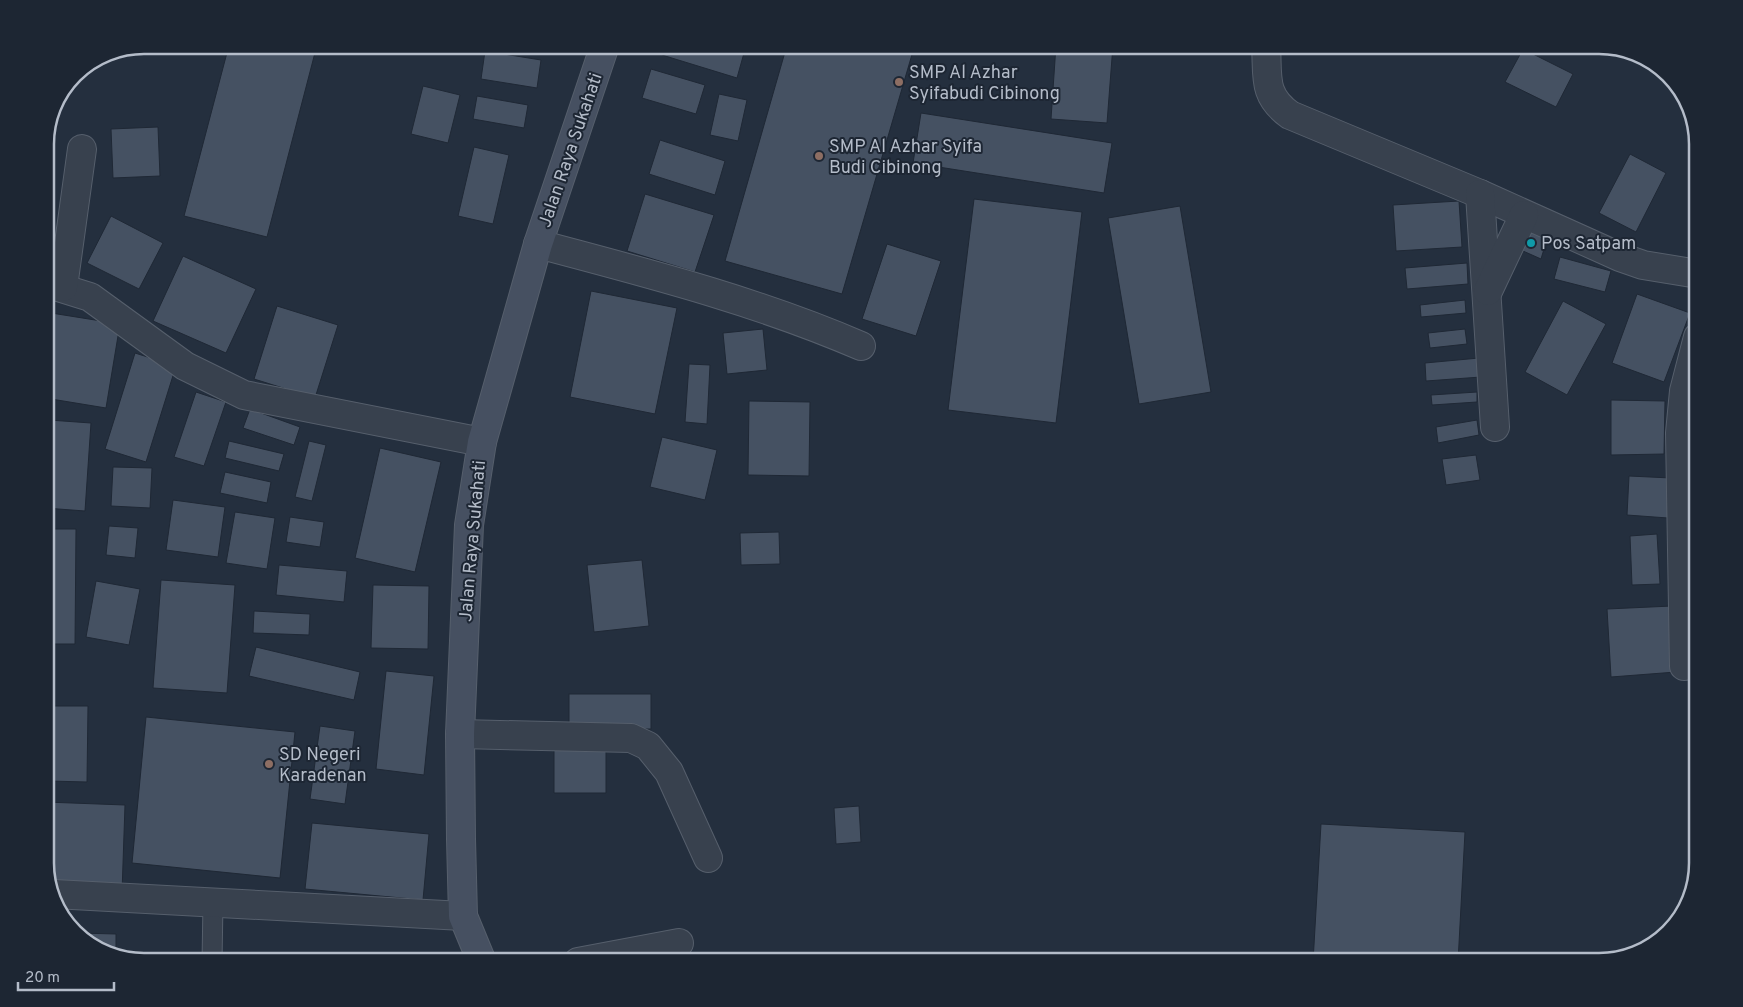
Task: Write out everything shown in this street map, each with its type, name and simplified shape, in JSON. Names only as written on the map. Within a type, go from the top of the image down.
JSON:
[{"type":"main road","name":"Jalan Raya Sukahati","points":[[478,953],[463,916],[460,734],[469,525],[482,442],[538,244],[602,54]]},
{"type":"street","points":[[1266,54],[1268,87],[1272,99],[1290,115],[1480,194],[1632,261],[1689,272]]},
{"type":"street","points":[[82,149],[54,285],[90,297],[185,366],[244,395],[482,442]]},
{"type":"street","points":[[1480,194],[1495,427]]},
{"type":"street","points":[[1487,293],[1524,215]]},
{"type":"street","points":[[538,244],[668,279],[761,307],[809,323],[862,346]]},
{"type":"street","points":[[1684,666],[1680,433],[1684,390],[1689,371]]},
{"type":"street","points":[[460,734],[631,738],[648,746],[669,772],[708,858]]},
{"type":"street","points":[[60,894],[463,916]]},
{"type":"street","points":[[626,953],[679,943]]},
{"type":"lane","points":[[212,953],[213,902]]},
{"type":"building","points":[[227,54],[315,54],[267,237],[184,216]]},
{"type":"building","points":[[485,54],[504,54],[541,60],[537,88],[481,79]]},
{"type":"building","points":[[662,54],[744,54],[737,78]]},
{"type":"building","name":"SMP Al Azhar Syifa Budi Cibinong","points":[[784,54],[912,54],[842,294],[725,261]]},
{"type":"building","points":[[1055,54],[1112,54],[1107,123],[1051,119]]},
{"type":"building","points":[[1520,54],[1533,54],[1573,74],[1556,107],[1505,82]]},
{"type":"building","points":[[651,69],[705,85],[696,114],[642,98]]},
{"type":"building","points":[[423,86],[460,95],[448,143],[411,134]]},
{"type":"building","points":[[719,94],[747,100],[738,141],[710,135]]},
{"type":"building","points":[[477,96],[528,105],[524,128],[473,119]]},
{"type":"building","points":[[921,113],[1112,143],[1104,193],[913,163]]},
{"type":"building","points":[[158,127],[160,176],[113,178],[111,129]]},
{"type":"building","points":[[660,140],[725,161],[715,195],[649,174]]},
{"type":"building","points":[[474,147],[509,155],[493,224],[458,216]]},
{"type":"building","points":[[1630,154],[1666,173],[1636,232],[1599,213]]},
{"type":"building","points":[[645,194],[714,215],[695,272],[627,251]]},
{"type":"building","points":[[974,199],[1082,212],[1056,423],[948,410]]},
{"type":"building","points":[[1459,201],[1462,247],[1396,251],[1393,205]]},
{"type":"building","points":[[1180,206],[1211,392],[1139,404],[1108,218]]},
{"type":"building","points":[[111,216],[163,243],[139,289],[87,263]]},
{"type":"building","name":"Pos Satpam","points":[[1522,229],[1535,231],[1547,239],[1541,259],[1514,247]]},
{"type":"building","points":[[887,244],[941,261],[916,336],[862,319]]},
{"type":"building","points":[[183,256],[256,289],[226,353],[153,321]]},
{"type":"building","points":[[1560,257],[1611,271],[1605,292],[1554,279]]},
{"type":"building","points":[[1467,263],[1468,284],[1407,289],[1405,268]]},
{"type":"building","points":[[591,291],[677,308],[655,414],[570,397]]},
{"type":"building","points":[[1637,294],[1689,313],[1664,382],[1612,363]]},
{"type":"building","points":[[1465,300],[1466,313],[1421,317],[1420,305]]},
{"type":"building","points":[[1563,301],[1606,324],[1567,395],[1525,372]]},
{"type":"building","points":[[277,306],[338,325],[315,398],[254,379]]},
{"type":"building","points":[[54,313],[120,324],[106,408],[54,399]]},
{"type":"building","points":[[763,329],[767,370],[727,374],[723,333]]},
{"type":"building","points":[[1465,329],[1467,344],[1430,348],[1428,333]]},
{"type":"building","points":[[135,353],[176,366],[146,462],[105,449]]},
{"type":"building","points":[[1479,358],[1481,377],[1426,381],[1425,363]]},
{"type":"building","points":[[689,364],[710,365],[707,424],[685,422]]},
{"type":"building","points":[[196,392],[226,402],[204,466],[174,457]]},
{"type":"building","points":[[1477,392],[1477,402],[1432,405],[1431,395]]},
{"type":"building","points":[[1611,400],[1665,401],[1664,454],[1611,455]]},
{"type":"building","points":[[749,401],[810,402],[809,476],[748,475]]},
{"type":"building","points":[[250,409],[300,427],[294,445],[243,428]]},
{"type":"building","points":[[54,420],[91,423],[85,511],[54,509]]},
{"type":"building","points":[[1477,420],[1479,435],[1438,443],[1436,427]]},
{"type":"building","points":[[662,437],[717,450],[705,500],[650,487]]},
{"type":"building","points":[[229,441],[284,454],[279,471],[225,458]]},
{"type":"building","points":[[309,441],[326,445],[312,501],[295,497]]},
{"type":"building","points":[[380,448],[441,462],[415,572],[355,558]]},
{"type":"building","points":[[1476,455],[1480,480],[1446,485],[1442,459]]},
{"type":"building","points":[[113,467],[152,468],[150,508],[111,506]]},
{"type":"building","points":[[225,472],[271,482],[267,503],[220,493]]},
{"type":"building","points":[[1629,476],[1671,478],[1668,518],[1627,515]]},
{"type":"building","points":[[173,500],[225,507],[218,557],[166,550]]},
{"type":"building","points":[[235,512],[275,518],[267,569],[226,563]]},
{"type":"building","points":[[290,517],[324,522],[320,547],[286,542]]},
{"type":"building","points":[[109,526],[138,528],[135,558],[106,555]]},
{"type":"building","points":[[54,529],[76,529],[75,644],[54,644]]},
{"type":"building","points":[[779,532],[780,564],[741,565],[740,533]]},
{"type":"building","points":[[1657,534],[1660,584],[1632,585],[1630,536]]},
{"type":"building","points":[[642,560],[649,626],[594,632],[587,565]]},
{"type":"building","points":[[279,565],[347,571],[344,602],[276,595]]},
{"type":"building","points":[[161,580],[235,585],[227,693],[153,688]]},
{"type":"building","points":[[96,581],[140,589],[129,645],[86,637]]},
{"type":"building","points":[[373,585],[429,586],[428,649],[371,648]]},
{"type":"building","points":[[1672,606],[1676,672],[1611,677],[1607,609]]},
{"type":"building","points":[[254,611],[310,614],[309,635],[253,633]]},
{"type":"building","points":[[256,647],[360,672],[354,700],[249,676]]},
{"type":"building","points":[[386,671],[434,676],[424,775],[376,769]]},
{"type":"building","points":[[569,694],[651,694],[651,729],[569,729]]},
{"type":"building","points":[[54,706],[88,706],[87,782],[54,781]]},
{"type":"building","points":[[146,717],[295,732],[280,878],[132,863]]},
{"type":"building","points":[[320,726],[355,731],[345,804],[310,799]]},
{"type":"building","points":[[554,750],[606,751],[606,793],[554,793]]},
{"type":"building","points":[[54,802],[125,805],[122,893],[58,890],[54,869]]},
{"type":"building","points":[[859,806],[861,842],[836,844],[834,808]]},
{"type":"building","points":[[312,823],[429,834],[423,900],[305,889]]},
{"type":"building","points":[[1321,824],[1465,832],[1458,953],[1314,953]]},
{"type":"building","points":[[87,933],[116,934],[116,949]]},
{"type":"place","name":"SMP Al Azhar Syifabudi Cibinong","points":[[899,82]]},
{"type":"place","name":"SMP Al Azhar Syifa Budi Cibinong","points":[[819,156]]},
{"type":"place","name":"Pos Satpam","points":[[1531,243]]},
{"type":"place","name":"SD Negeri Karadenan","points":[[269,764]]}]
